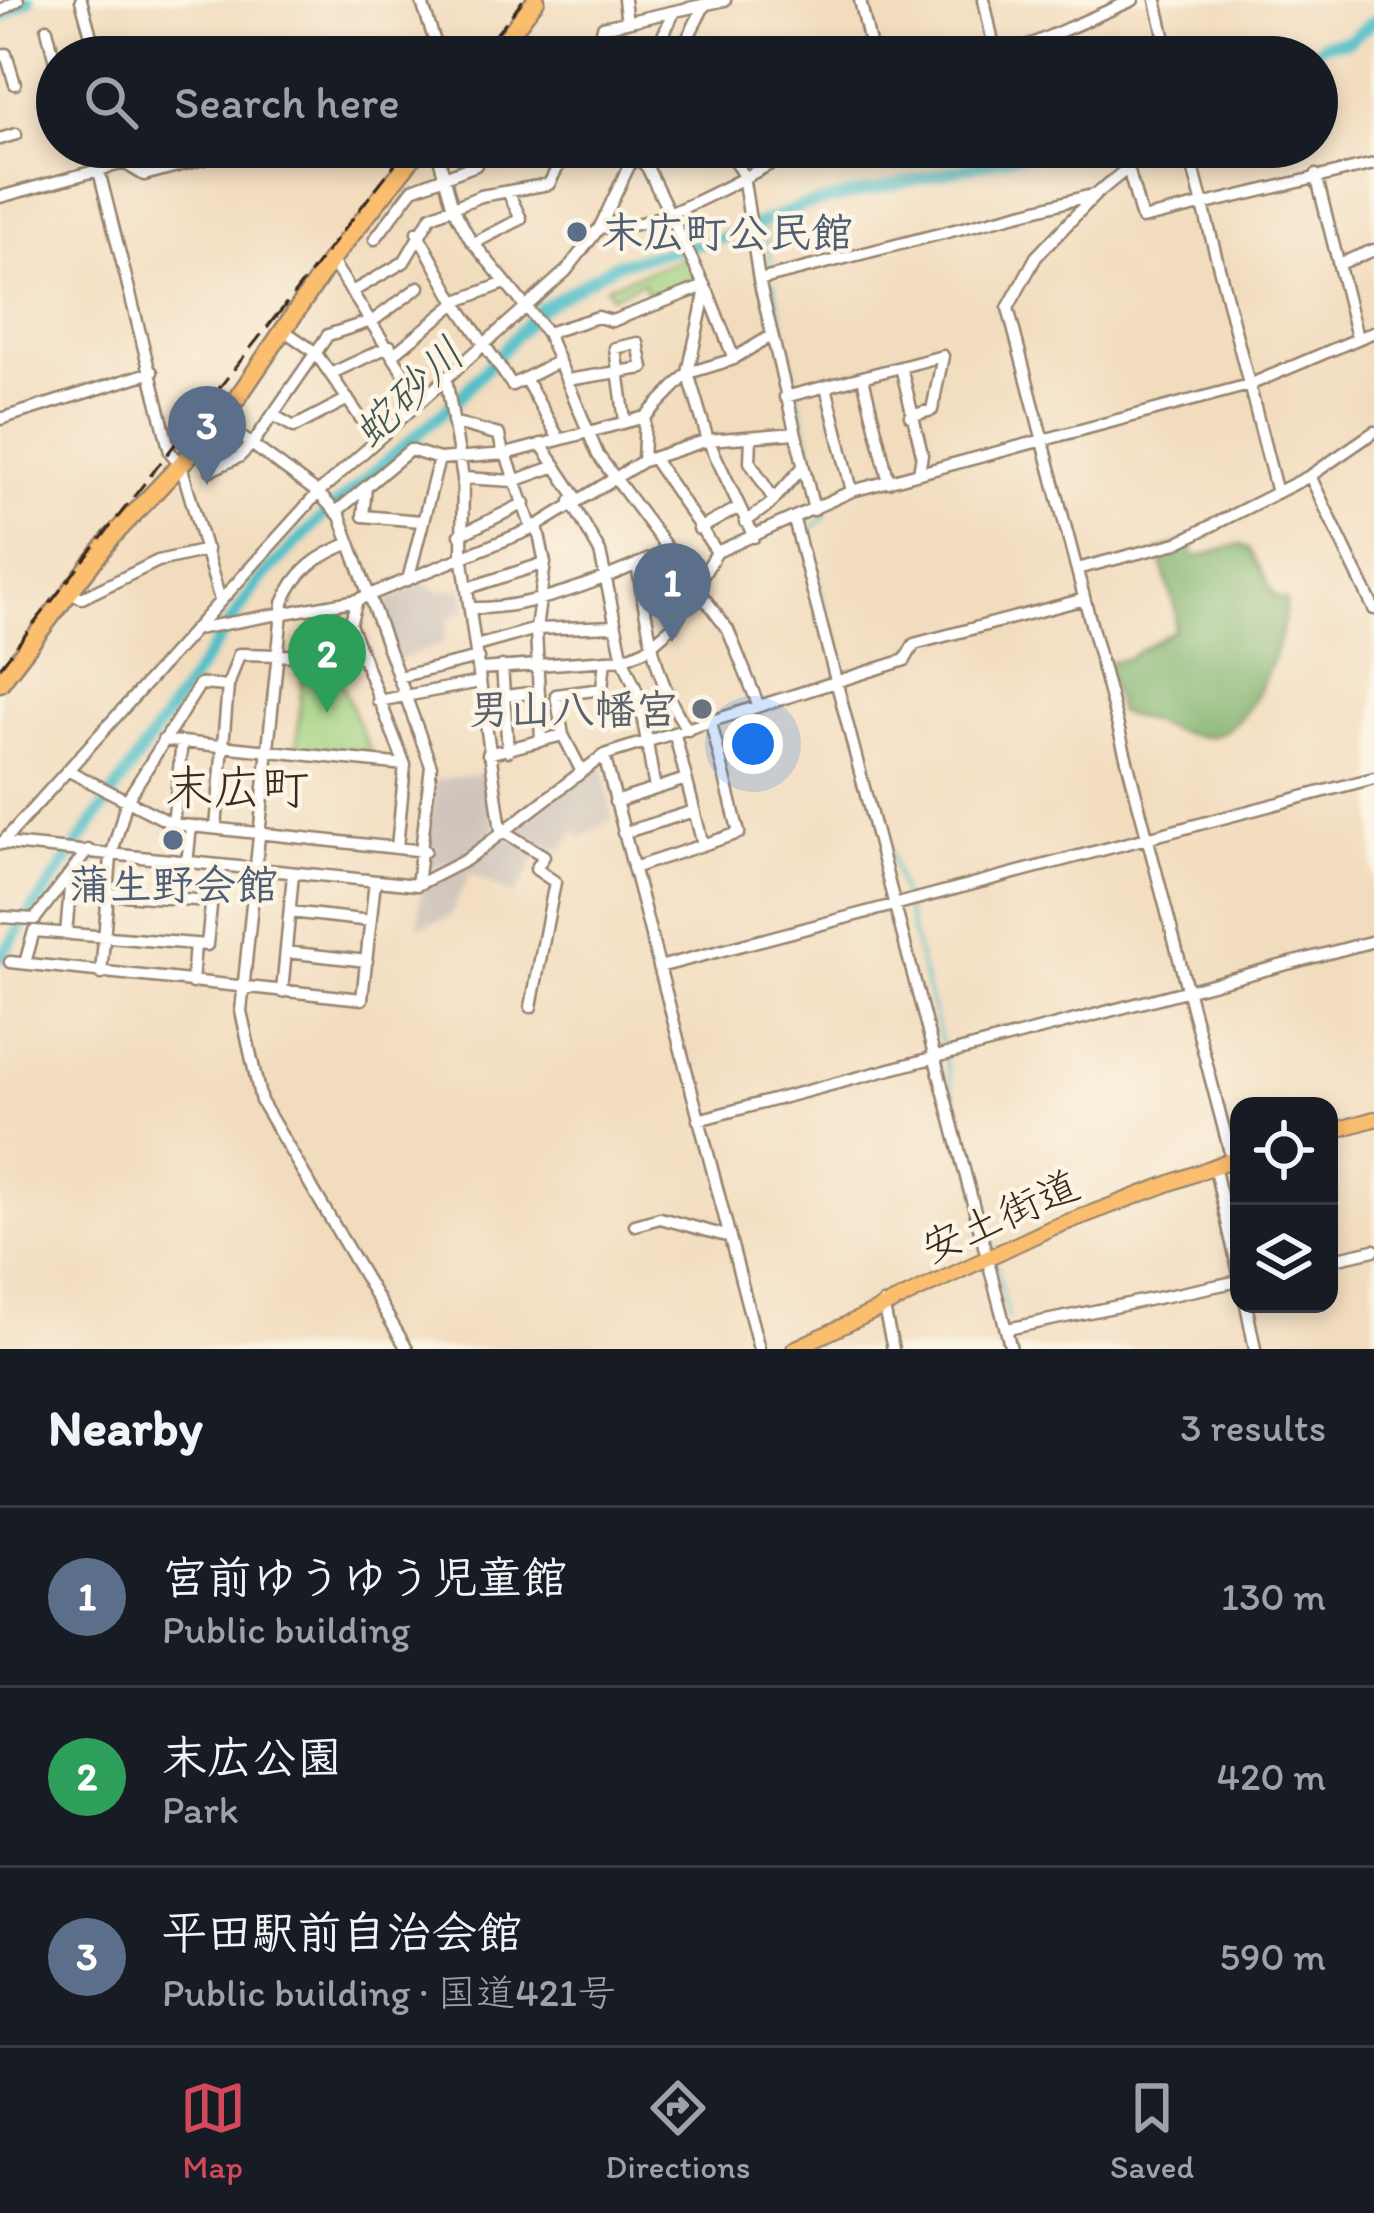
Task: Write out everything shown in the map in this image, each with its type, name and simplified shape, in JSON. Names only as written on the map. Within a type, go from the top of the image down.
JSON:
[{"type":"highway","points":[[508,36],[536,0]]},
{"type":"highway","points":[[0,683],[68,593],[221,422],[331,260],[405,168]]},
{"type":"main road","points":[[1338,1129],[1374,1119]]},
{"type":"main road","name":"安土街道","points":[[794,1349],[988,1257],[1230,1160]]},
{"type":"street","points":[[0,11],[18,0]]},
{"type":"street","points":[[81,0],[91,36]]},
{"type":"street","points":[[421,0],[433,36]]},
{"type":"street","points":[[625,0],[627,22]]},
{"type":"street","points":[[601,36],[603,27],[725,0]]},
{"type":"street","points":[[860,0],[868,36]]},
{"type":"street","points":[[984,0],[993,36]]},
{"type":"street","points":[[1048,36],[1133,0]]},
{"type":"street","points":[[1156,0],[1164,36]]},
{"type":"street","points":[[688,36],[705,3]]},
{"type":"street","points":[[662,36],[674,12]]},
{"type":"street","points":[[47,28],[49,36]]},
{"type":"street","points":[[0,56],[6,54],[15,84]]},
{"type":"street","points":[[0,139],[16,134]]},
{"type":"street","points":[[1230,1140],[1081,601],[1077,569],[1008,308],[1036,257],[1128,168],[1142,219],[1374,164]]},
{"type":"street","points":[[0,197],[110,168]]},
{"type":"street","points":[[131,168],[144,175],[170,168]]},
{"type":"street","points":[[445,168],[453,208],[542,329],[610,477],[728,630],[758,704]]},
{"type":"street","points":[[375,239],[413,189],[468,168]]},
{"type":"street","points":[[355,290],[404,262],[417,232],[431,216],[549,184],[557,168]]},
{"type":"street","points":[[1,844],[220,600],[328,504],[375,439],[484,349],[566,271],[600,227],[628,168]]},
{"type":"street","points":[[645,168],[706,288],[734,358]]},
{"type":"street","points":[[738,168],[771,335],[814,510]]},
{"type":"street","points":[[600,227],[615,229],[669,212],[758,168]]},
{"type":"street","points":[[1193,168],[1277,493]]},
{"type":"street","points":[[99,171],[170,452],[181,465],[220,600]]},
{"type":"street","points":[[1316,175],[1358,337]]},
{"type":"street","points":[[476,242],[520,219],[508,192]]},
{"type":"street","points":[[759,280],[1096,194]]},
{"type":"street","points":[[417,232],[484,349],[512,385],[527,382],[559,361]]},
{"type":"street","points":[[1339,264],[1374,250]]},
{"type":"street","points":[[331,260],[355,290],[421,400]]},
{"type":"street","points":[[330,374],[392,350],[455,302],[505,283]]},
{"type":"street","points":[[211,470],[239,458],[253,443],[328,335],[374,320],[419,287]]},
{"type":"street","points":[[542,329],[598,317],[612,321],[706,288]]},
{"type":"street","points":[[706,288],[688,374],[708,440],[754,537]]},
{"type":"street","points":[[282,329],[315,352],[375,439]]},
{"type":"street","points":[[398,677],[478,664],[622,659],[673,626],[717,552],[852,491],[1042,436],[1250,385],[1374,332]]},
{"type":"street","points":[[328,504],[366,485],[410,451],[440,459],[504,454],[645,417],[688,374],[734,358],[771,335]]},
{"type":"street","points":[[785,397],[943,356],[932,410],[910,416]]},
{"type":"street","points":[[902,367],[922,454],[919,473]]},
{"type":"street","points":[[0,419],[152,372]]},
{"type":"street","points":[[567,380],[619,372],[625,421]]},
{"type":"street","points":[[446,378],[463,478],[460,536],[488,754],[503,832],[544,856],[536,869],[555,882],[531,1007]]},
{"type":"street","points":[[863,378],[889,482]]},
{"type":"street","points":[[527,382],[558,437]]},
{"type":"street","points":[[826,387],[852,491]]},
{"type":"street","points":[[273,415],[294,427],[348,399]]},
{"type":"street","points":[[452,416],[500,435],[545,563],[536,629],[541,741]]},
{"type":"street","points":[[645,417],[648,460],[717,552]]},
{"type":"street","points":[[221,422],[328,504],[350,543],[361,597],[398,677],[430,766],[425,851],[417,885]]},
{"type":"street","points":[[1077,569],[1177,543],[1310,476],[1374,432]]},
{"type":"street","points":[[196,628],[284,616],[361,597],[534,527],[610,477],[648,460],[708,440],[795,433]]},
{"type":"street","points":[[751,437],[751,462],[774,500]]},
{"type":"street","points":[[541,444],[600,552],[622,659],[639,697],[655,789]]},
{"type":"street","points":[[408,580],[440,459]]},
{"type":"street","points":[[463,478],[514,481],[556,466]]},
{"type":"street","points":[[745,521],[774,500],[802,468]]},
{"type":"street","points":[[1310,476],[1374,609]]},
{"type":"street","points":[[366,485],[363,516],[421,521]]},
{"type":"street","points":[[460,536],[525,503]]},
{"type":"street","points":[[699,529],[738,508]]},
{"type":"street","points":[[794,520],[1011,1349]]},
{"type":"street","points":[[350,543],[320,555],[292,580],[279,658],[242,1011],[261,1101],[407,1349]]},
{"type":"street","points":[[68,593],[82,598],[158,561],[207,550]]},
{"type":"street","points":[[471,608],[493,609],[538,596],[637,565],[668,550]]},
{"type":"street","points":[[468,588],[545,563]]},
{"type":"street","points":[[637,565],[651,644],[673,710],[688,730]]},
{"type":"street","points":[[1357,573],[1374,571]]},
{"type":"street","points":[[336,663],[361,597]]},
{"type":"street","points":[[1,844],[417,885],[503,832],[604,754],[905,660],[914,644],[1081,601]]},
{"type":"street","points":[[350,624],[405,765],[397,847]]},
{"type":"street","points":[[378,701],[405,695],[478,664],[536,629],[614,626]]},
{"type":"street","points":[[217,828],[227,686],[238,654],[336,663],[360,656]]},
{"type":"street","points":[[580,770],[563,735],[556,695],[602,689],[605,660]]},
{"type":"street","points":[[502,666],[508,751]]},
{"type":"street","points":[[101,974],[111,857],[127,800],[200,684],[227,686]]},
{"type":"street","points":[[505,697],[537,692]]},
{"type":"street","points":[[633,868],[739,833],[711,723]]},
{"type":"street","points":[[488,754],[563,735]]},
{"type":"street","points":[[675,735],[703,845]]},
{"type":"street","points":[[163,740],[405,765]]},
{"type":"street","points":[[173,824],[182,742]]},
{"type":"street","points":[[604,754],[759,1349]]},
{"type":"street","points":[[69,771],[173,824],[425,851]]},
{"type":"street","points":[[615,802],[686,778]]},
{"type":"street","points":[[659,967],[1374,778]]},
{"type":"street","points":[[623,833],[694,811]]},
{"type":"street","points":[[187,864],[191,826]]},
{"type":"street","points":[[0,916],[23,920],[72,873],[88,850]]},
{"type":"street","points":[[25,963],[30,934],[207,945],[215,867]]},
{"type":"street","points":[[66,934],[72,873]]},
{"type":"street","points":[[282,992],[293,874]]},
{"type":"street","points":[[10,962],[362,999],[375,881]]},
{"type":"street","points":[[108,893],[212,901]]},
{"type":"street","points":[[290,912],[371,921]]},
{"type":"street","points":[[698,1120],[1374,941]]},
{"type":"street","points":[[192,983],[195,944]]},
{"type":"street","points":[[286,952],[367,961]]},
{"type":"street","points":[[1214,1166],[1230,1237]]},
{"type":"street","points":[[635,1225],[660,1218],[730,1238]]},
{"type":"street","points":[[1338,1258],[1374,1250]]},
{"type":"street","points":[[1007,1329],[1230,1279]]},
{"type":"street","points":[[883,1304],[893,1349]]},
{"type":"street","points":[[1248,1313],[1256,1349]]},
{"type":"shaded area","points":[[424,583],[439,591],[463,588],[466,610],[450,617],[442,644],[395,661],[377,606]]},
{"type":"shaded area","points":[[602,760],[613,818],[583,837],[574,832],[563,849],[541,850],[514,895],[470,873],[450,917],[418,927],[422,882]]},
{"type":"shaded area","points":[[488,773],[495,829],[491,837],[467,857],[425,869],[435,780]]},
{"type":"green space","points":[[687,257],[701,284],[650,300],[643,282],[611,296],[606,286]]},
{"type":"green space","points":[[1190,540],[1195,558],[1240,544],[1250,549],[1275,597],[1286,601],[1273,658],[1253,700],[1226,730],[1211,736],[1119,713],[1106,663],[1128,658],[1174,630],[1176,612],[1158,551]]},
{"type":"green space","points":[[302,678],[340,680],[372,756],[297,747]]},
{"type":"waterway","points":[[0,18],[29,0]]},
{"type":"waterway","points":[[978,0],[986,36]]},
{"type":"waterway","name":"蛇砂川","points":[[1338,42],[1349,41],[1374,21]]},
{"type":"waterway","name":"蛇砂川","points":[[0,958],[259,581],[321,518],[457,400],[540,309],[616,264],[726,237],[803,206],[965,168]]},
{"type":"waterway","points":[[763,220],[772,271]]},
{"type":"waterway","points":[[774,282],[797,388]]},
{"type":"waterway","points":[[799,397],[821,499]]},
{"type":"waterway","points":[[823,509],[825,518],[813,527],[807,544],[844,673]]},
{"type":"waterway","points":[[846,682],[903,899]]},
{"type":"waterway","points":[[906,908],[943,1050]]},
{"type":"waterway","points":[[945,1059],[993,1248]]},
{"type":"waterway","points":[[996,1263],[1008,1318]]},
{"type":"railway","points":[[495,36],[523,0]]},
{"type":"railway","points":[[276,317],[392,168]]},
{"type":"railway","points":[[0,667],[286,303]]},
{"type":"place","name":"末広町公民館","points":[[577,232]]},
{"type":"place","name":"平田駅前自治会館","points":[[207,485]]},
{"type":"place","name":"宮前ゆうゆう児童館","points":[[672,642]]},
{"type":"place","name":"男山八幡宮","points":[[702,709]]},
{"type":"place","name":"末広公園","points":[[327,713]]},
{"type":"place","name":"蒲生野会館","points":[[173,840]]},
{"type":"district","name":"末広町","points":[[237,787]]}]
